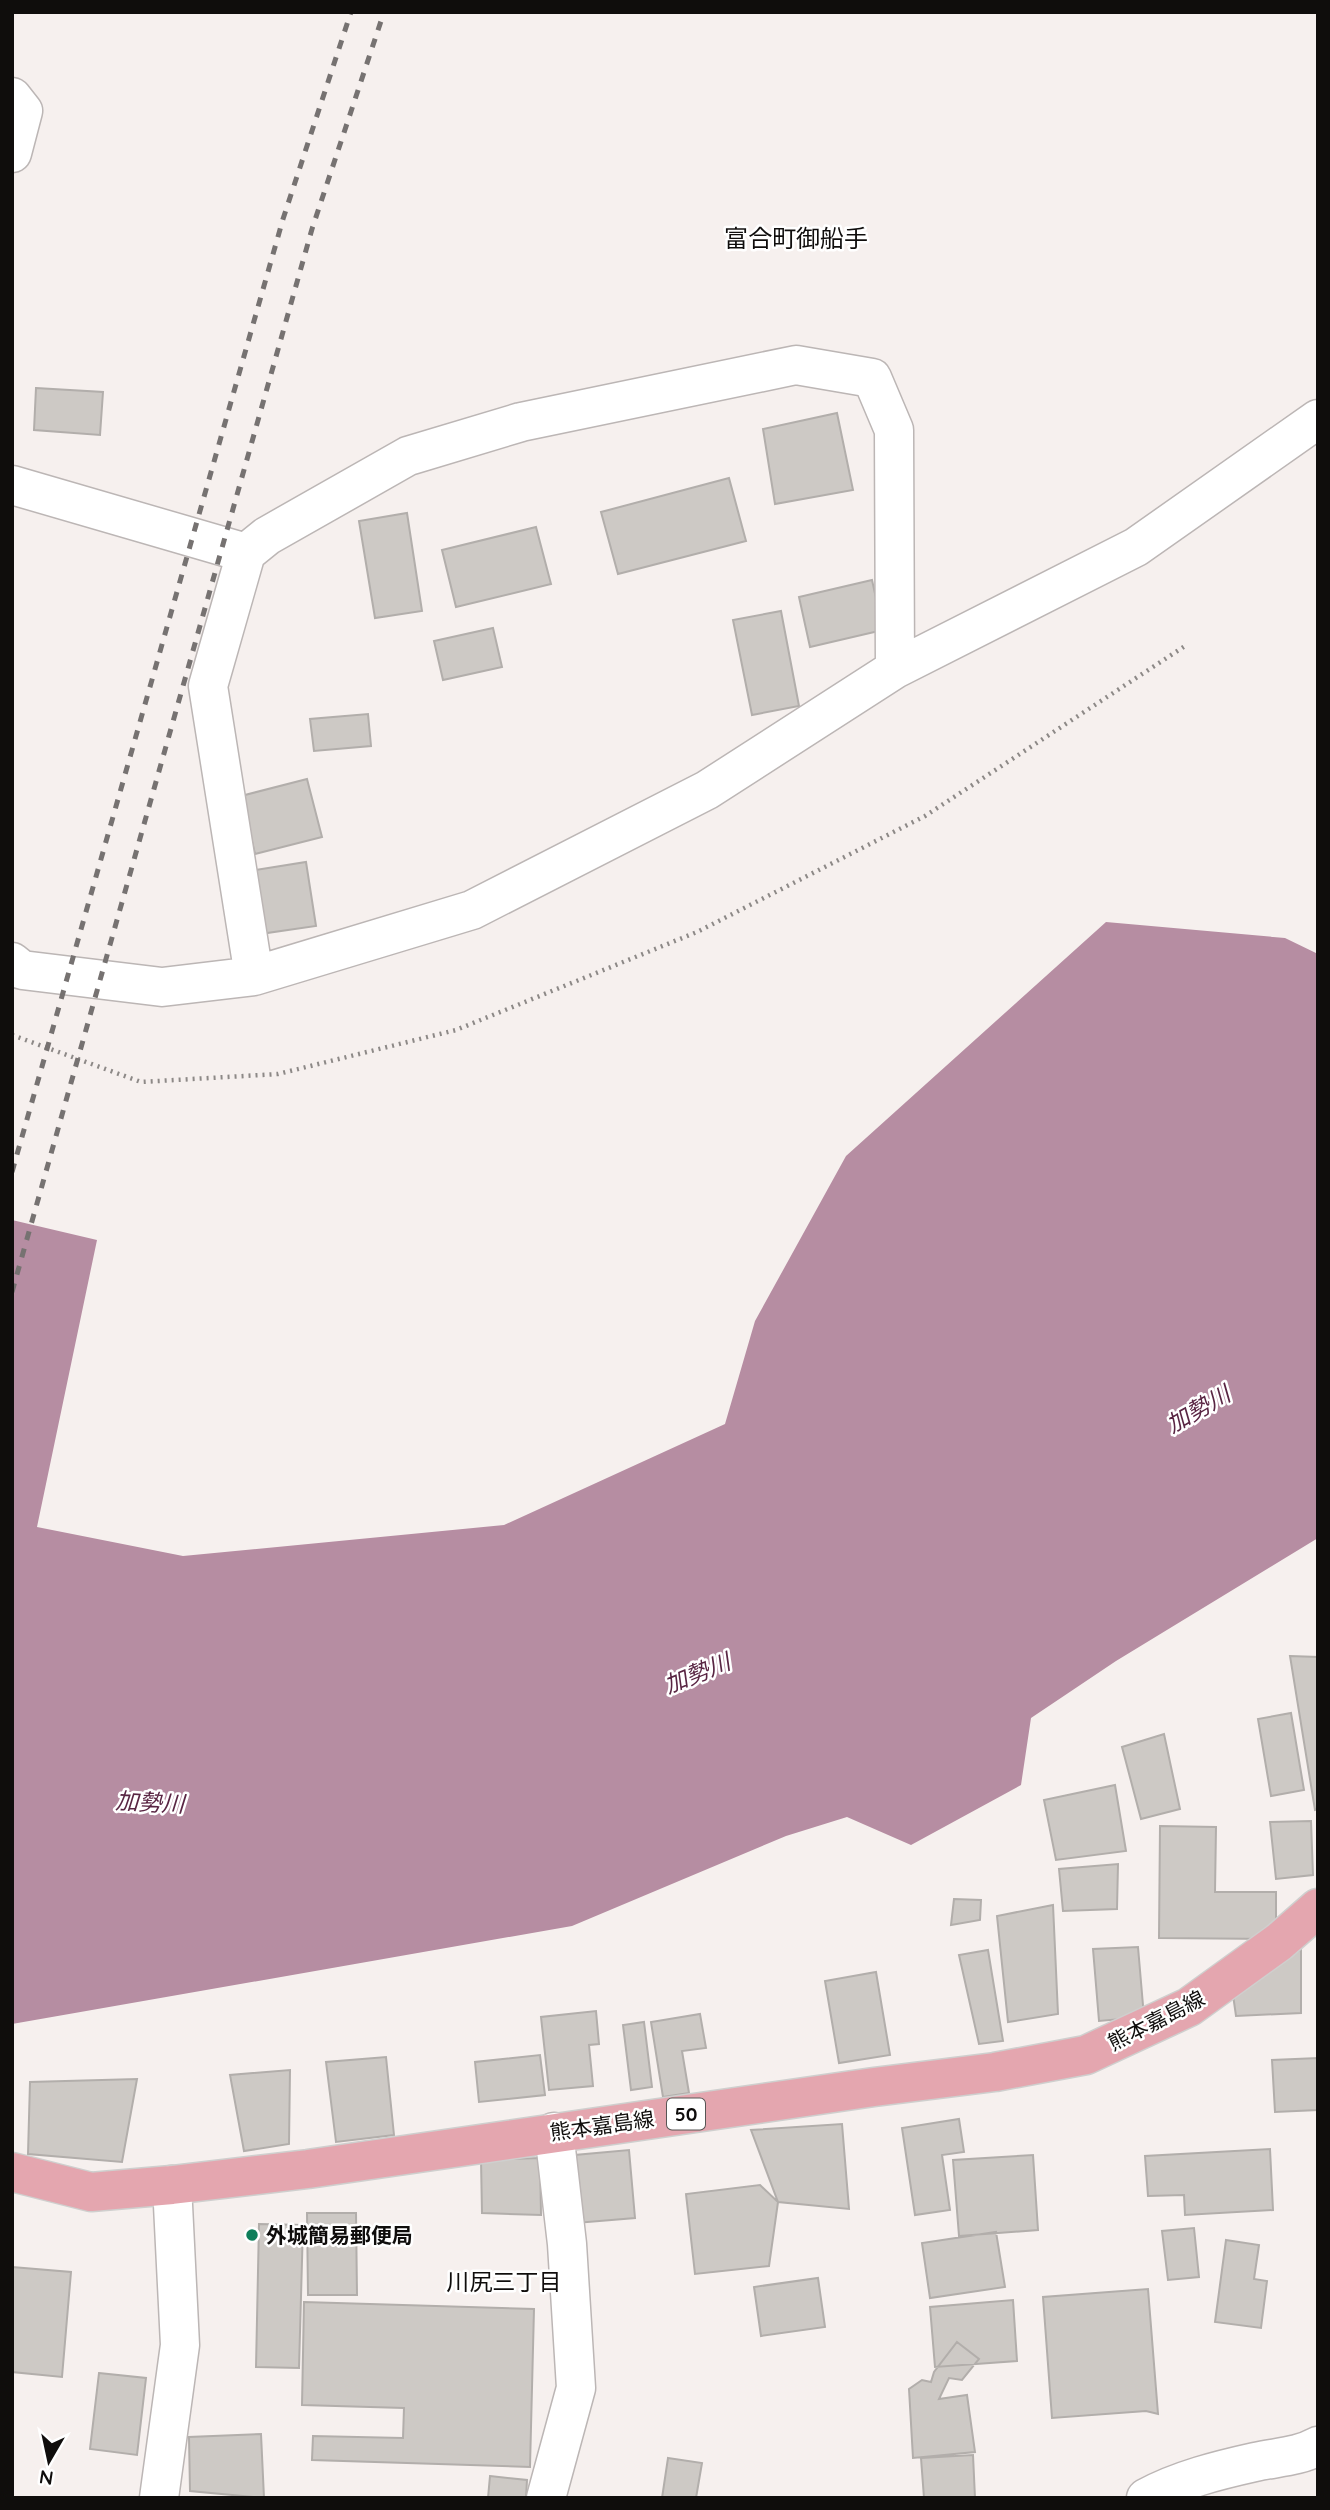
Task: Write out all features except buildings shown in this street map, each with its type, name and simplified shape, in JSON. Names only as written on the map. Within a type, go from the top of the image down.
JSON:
[{"type":"main road","name":"熊本嘉島線","points":[[12,2172],[91,2192],[172,2185],[309,2169],[554,2132],[995,2072],[1086,2055],[1189,2007],[1279,1942],[1318,1908]]},
{"type":"street","points":[[12,97],[23,111],[12,153]]},
{"type":"street","points":[[254,976],[208,686],[246,553],[267,536],[408,456],[522,422],[796,365],[872,378],[894,430],[895,669]]},
{"type":"street","points":[[12,962],[22,970],[162,987],[254,976],[472,910],[707,790],[895,669],[1136,547],[1318,419]]},
{"type":"street","points":[[12,485],[246,553]]},
{"type":"street","points":[[546,2498],[576,2388],[566,2244],[554,2132]]},
{"type":"street","points":[[159,2498],[180,2345],[172,2185]]},
{"type":"street","points":[[1146,2498],[1165,2488],[1255,2462],[1304,2454],[1318,2446]]},
{"type":"path","points":[[12,1035],[141,1082],[278,1074],[456,1030],[697,932],[925,816],[1185,646]]},
{"type":"water","name":"加勢川","points":[[1106,922],[1285,938],[1318,954],[1318,1538],[1116,1661],[1031,1718],[1021,1785],[911,1845],[847,1817],[786,1836],[572,1926],[12,2024],[12,1220],[97,1240],[37,1527],[183,1556],[504,1525],[725,1424],[755,1321],[846,1156]]},
{"type":"railway","points":[[12,1172],[283,219],[351,12]]},
{"type":"railway","points":[[12,1292],[312,229],[384,12]]},
{"type":"place","name":"外城簡易郵便局","points":[[252,2235]]},
{"type":"district","name":"富合町御船手","points":[[796,238]]},
{"type":"district","name":"川尻三丁目","points":[[504,2281]]}]
